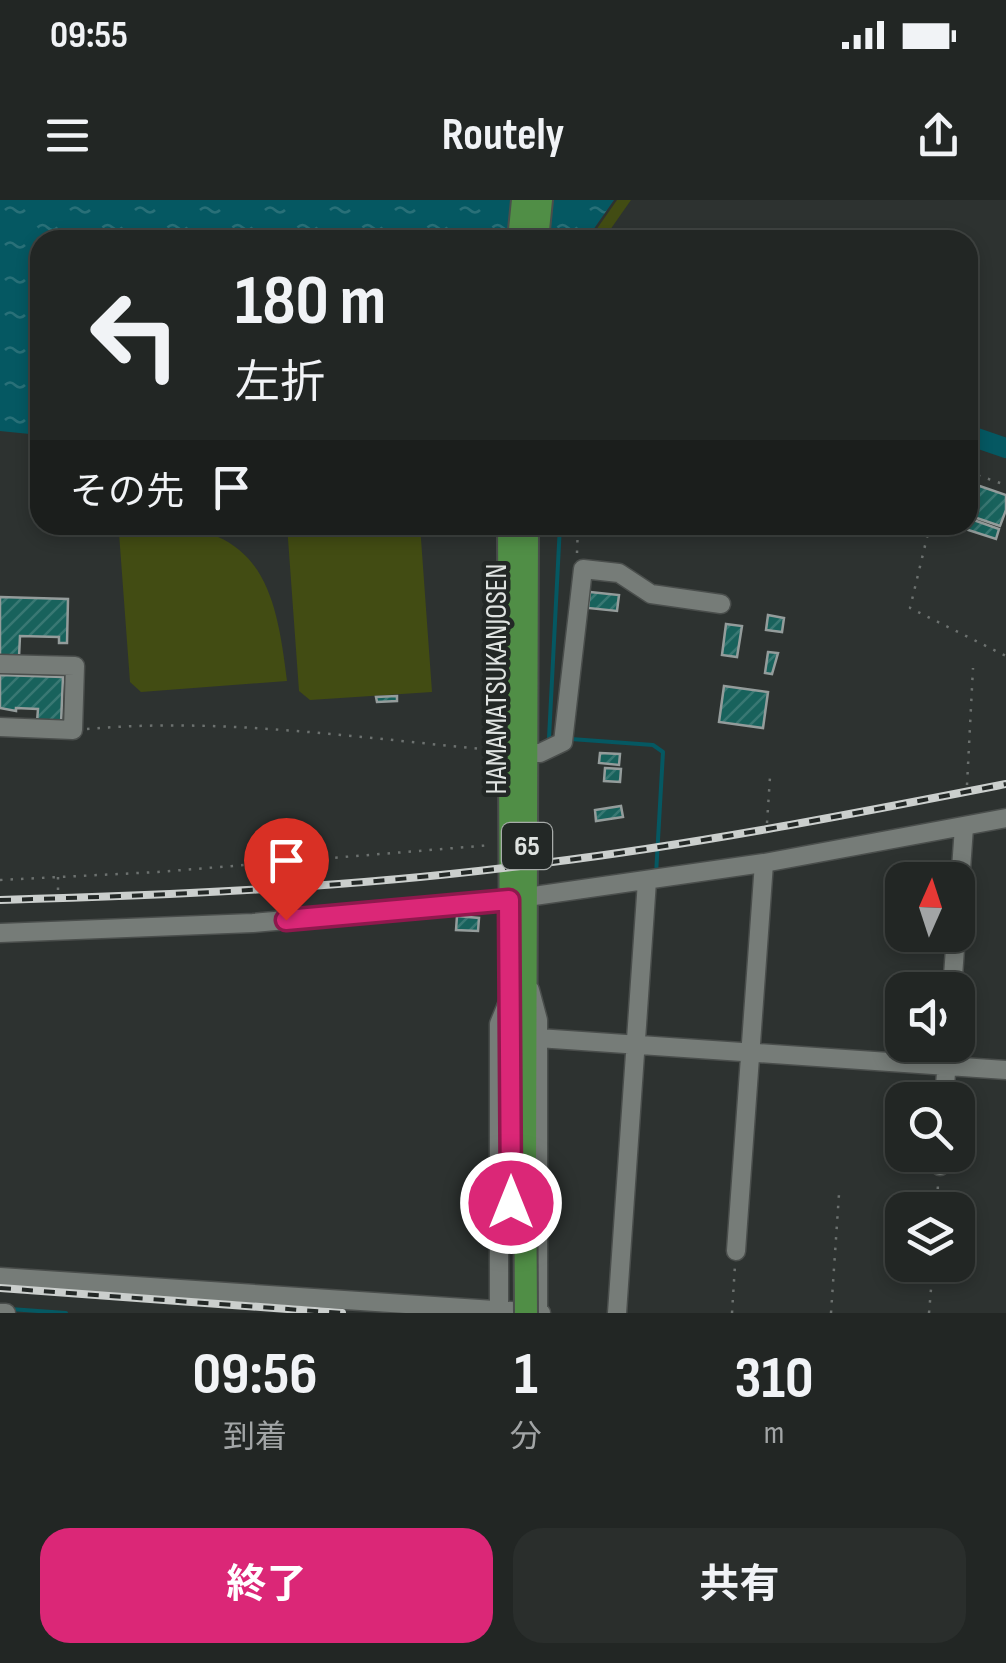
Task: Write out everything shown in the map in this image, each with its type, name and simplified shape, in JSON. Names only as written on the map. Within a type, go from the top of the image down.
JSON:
[{"type":"main road","points":[[520,230],[523,200]]},
{"type":"main road","points":[[538,230],[541,200]]},
{"type":"main road","name":"HAMAMATSUKANJOSEN","points":[[509,535],[518,760],[509,844],[518,898]]},
{"type":"main road","name":"HAMAMATSUKANJOSEN","points":[[511,1313],[518,1166],[518,760],[527,535]]},
{"type":"main road","name":"HAMAMATSUKANJOSEN","points":[[518,1166],[526,1313]]},
{"type":"street","points":[[518,760],[564,742],[583,569],[619,573],[650,594],[721,604]]},
{"type":"street","points":[[0,664],[75,666],[85,729],[0,727]]},
{"type":"street","points":[[0,933],[293,920],[518,898],[764,864],[1006,818]]},
{"type":"street","points":[[962,862],[964,827]]},
{"type":"street","points":[[736,1251],[764,864]]},
{"type":"street","points":[[617,1313],[653,880]]},
{"type":"street","points":[[0,1277],[499,1312],[539,1313],[537,1008],[518,988],[503,1008],[499,1024],[499,1312]]},
{"type":"street","points":[[538,1038],[1006,1070]]},
{"type":"street","points":[[946,1082],[947,1062]]},
{"type":"path","points":[[978,475],[1006,485]]},
{"type":"path","points":[[577,535],[576,562],[583,569]]},
{"type":"path","points":[[928,535],[910,608],[1006,656]]},
{"type":"path","points":[[966,785],[973,668]]},
{"type":"path","points":[[85,729],[131,725],[276,731],[518,760]]},
{"type":"path","points":[[766,823],[770,778]]},
{"type":"path","points":[[0,880],[509,844]]},
{"type":"path","points":[[255,881],[256,864]]},
{"type":"path","points":[[58,877],[58,891]]},
{"type":"path","points":[[831,1313],[839,1194]]},
{"type":"path","points":[[732,1313],[736,1251]]},
{"type":"path","points":[[929,1313],[932,1282]]},
{"type":"green space","points":[[617,200],[631,200],[610,230],[596,230]]},
{"type":"green space","points":[[119,535],[213,535],[239,550],[256,568],[268,591],[277,618],[287,681],[141,692],[130,682]]},
{"type":"green space","points":[[288,535],[421,535],[432,692],[310,700],[299,691]]},
{"type":"water","points":[[0,200],[614,200],[593,230],[30,230],[30,434],[0,431]]},
{"type":"building","points":[[978,485],[1006,495],[1000,526],[978,518]]},
{"type":"building","points":[[978,522],[999,529],[996,539],[978,533]]},
{"type":"building","points":[[590,592],[619,595],[617,611],[588,608]]},
{"type":"building","points":[[0,597],[68,599],[67,643],[59,643],[59,637],[20,636],[19,657],[0,657]]},
{"type":"building","points":[[768,615],[784,618],[782,632],[766,630]]},
{"type":"building","points":[[726,624],[742,626],[737,657],[722,655]]},
{"type":"building","points":[[768,652],[778,653],[772,674],[765,673]]},
{"type":"building","points":[[0,675],[63,677],[61,723],[37,722],[38,709],[0,708]]},
{"type":"building","points":[[724,686],[768,692],[763,728],[719,722]]},
{"type":"building","points":[[397,696],[397,701],[377,702],[376,697]]},
{"type":"building","points":[[600,753],[620,754],[619,765],[599,763]]},
{"type":"building","points":[[605,768],[621,769],[620,782],[604,781]]},
{"type":"building","points":[[621,806],[623,817],[596,821],[595,810]]},
{"type":"building","points":[[457,916],[479,918],[478,931],[456,930]]},
{"type":"waterway","points":[[978,438],[1006,448]]},
{"type":"waterway","points":[[554,738],[549,738],[559,535]]},
{"type":"waterway","points":[[571,739],[653,745],[663,752],[656,875]]},
{"type":"waterway","points":[[10,1309],[66,1313]]},
{"type":"railway","points":[[0,900],[272,889],[476,871],[718,838],[1006,784]]},
{"type":"railway","points":[[0,1288],[342,1313]]},
{"type":"route","points":[[286,920],[509,900],[511,1203]]}]
